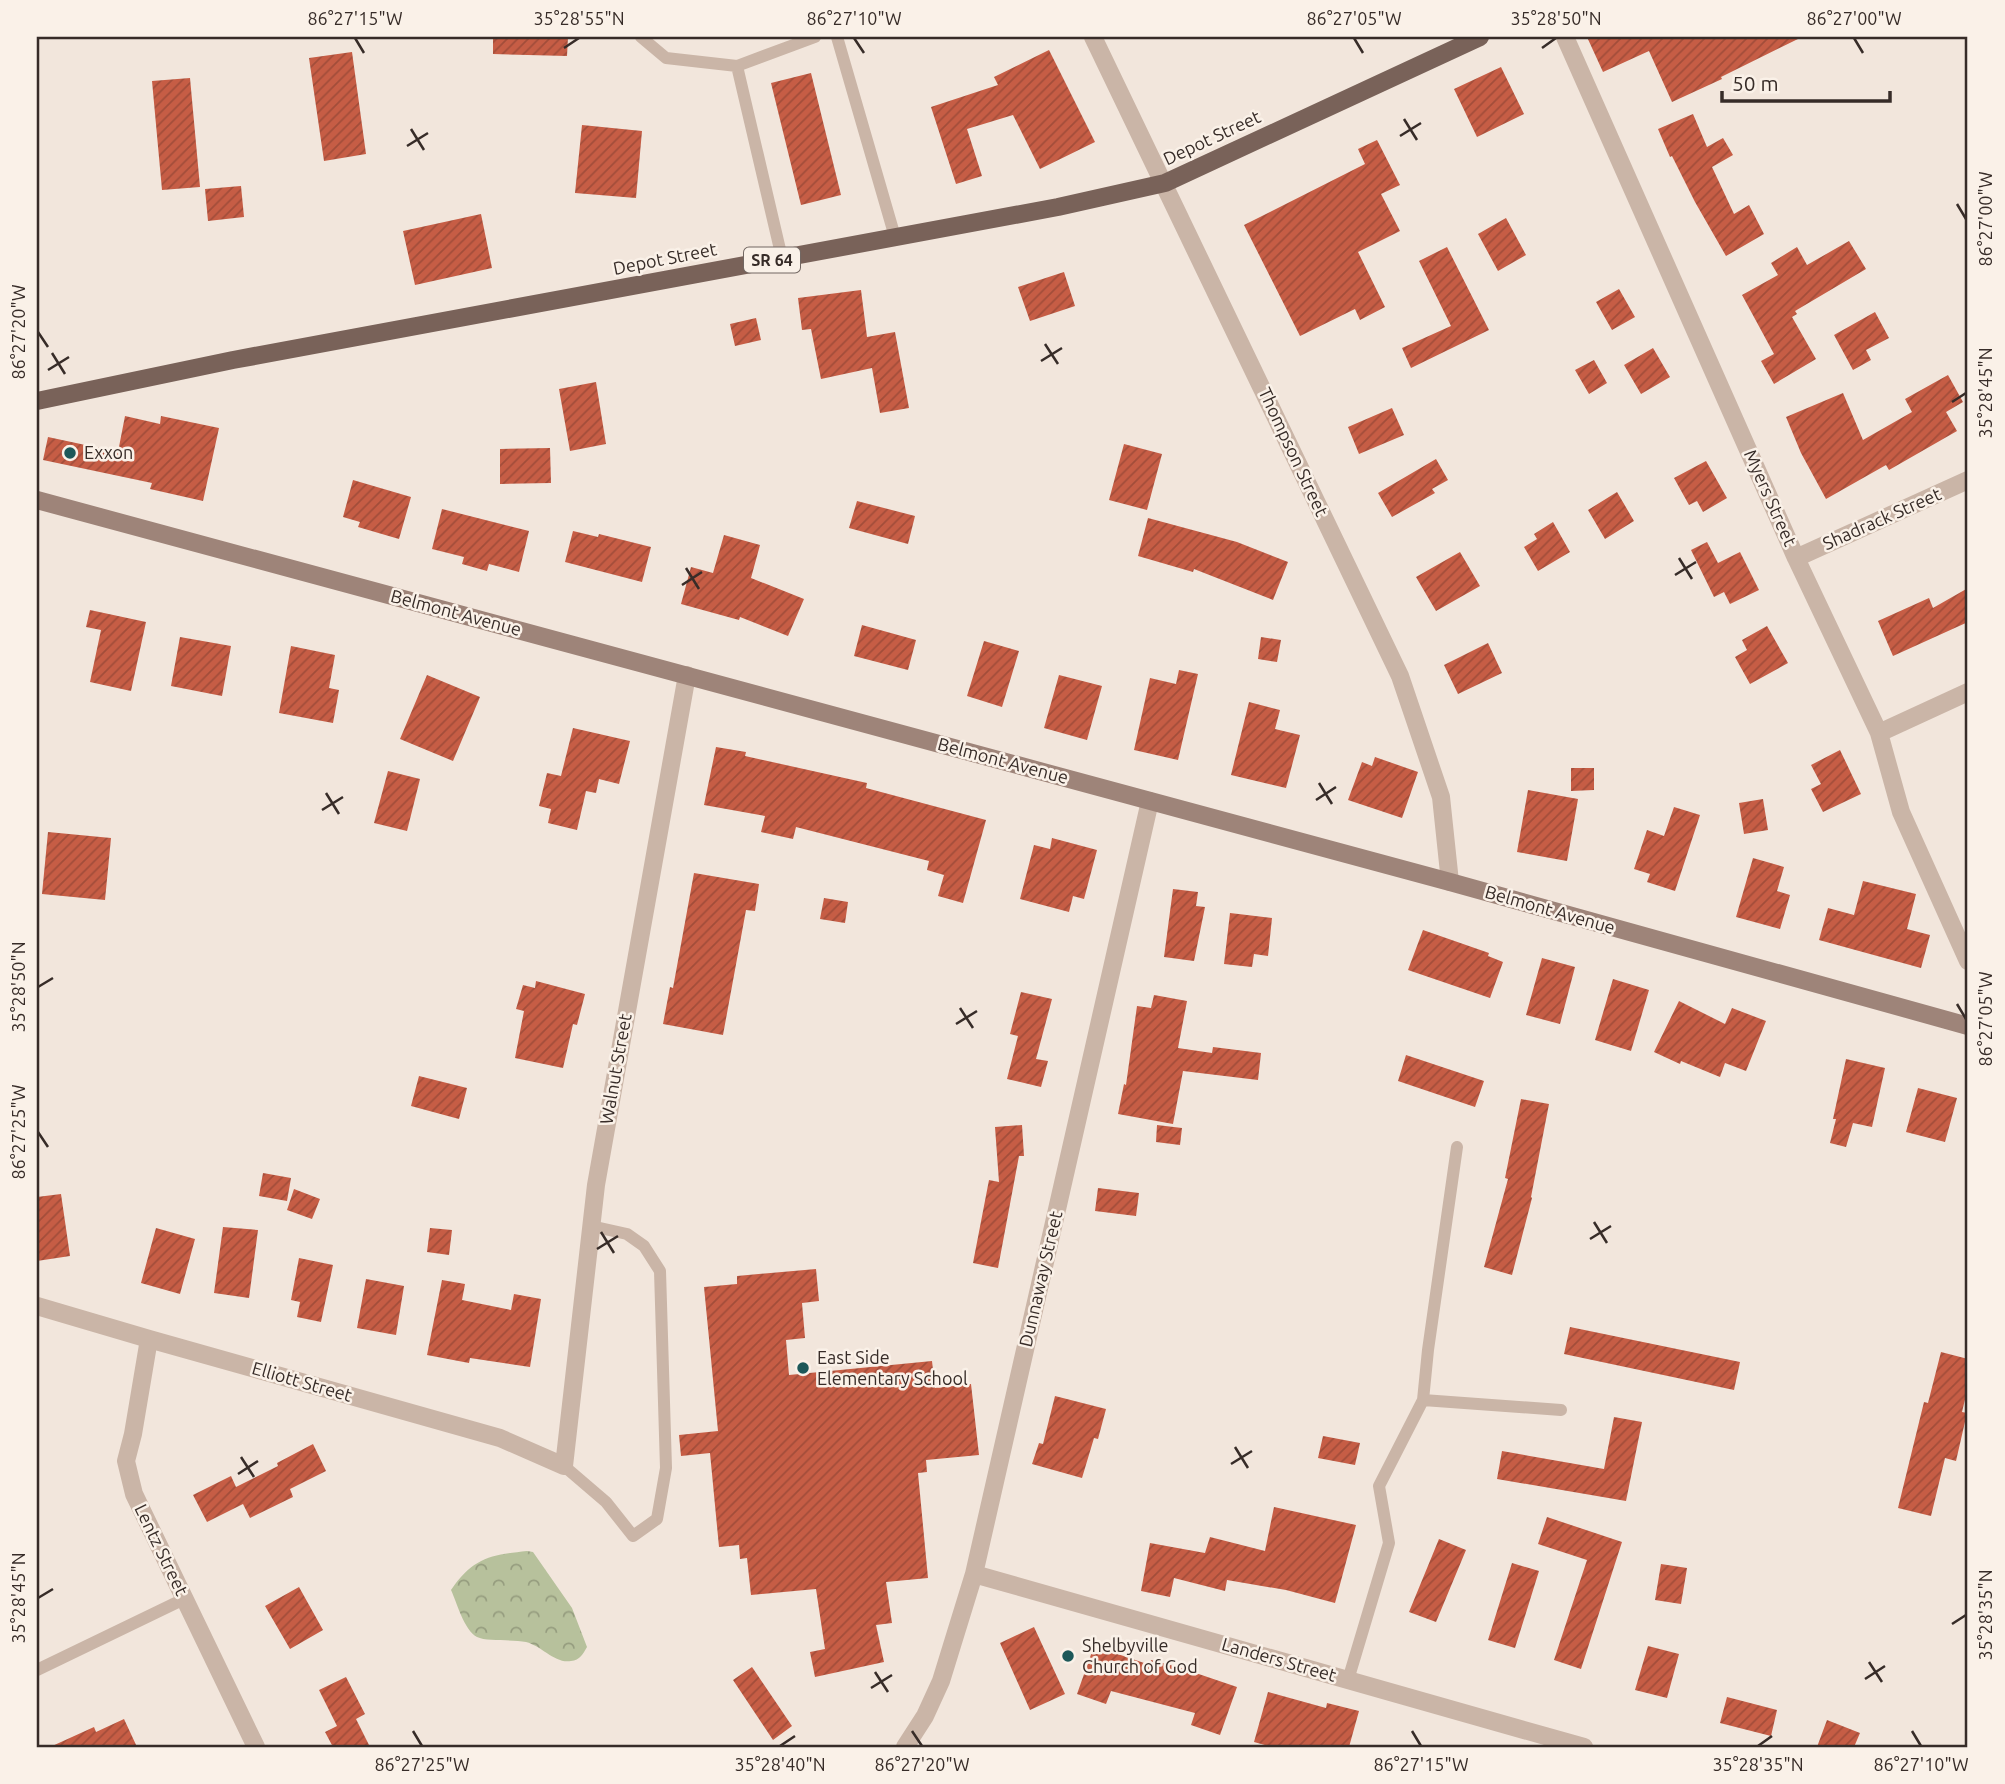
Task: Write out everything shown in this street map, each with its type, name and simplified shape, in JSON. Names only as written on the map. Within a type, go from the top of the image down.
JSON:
[{"type":"main road","name":"Depot Street","points":[[37,401],[247,358],[1058,207],[1165,183],[1480,37]]},
{"type":"main road","name":"Belmont Avenue","points":[[37,500],[1450,882],[1968,1027]]},
{"type":"street","name":"Thompson Street","points":[[1093,37],[1400,676],[1441,797],[1450,882]]},
{"type":"street","name":"Myers Street","points":[[1565,37],[1796,558],[1879,733],[1901,812],[1968,961]]},
{"type":"street","name":"Shadrack Street","points":[[1796,558],[1968,480]]},
{"type":"street","name":"Walnut Street","points":[[564,1466],[596,1185],[687,675]]},
{"type":"street","points":[[1879,733],[1968,692]]},
{"type":"street","name":"Dunnaway Street","points":[[905,1747],[925,1716],[941,1681],[974,1574],[1150,801]]},
{"type":"street","name":"Elliott Street","points":[[37,1306],[500,1438],[564,1466]]},
{"type":"street","name":"Lentz Street","points":[[149,1339],[126,1461],[134,1494],[256,1747]]},
{"type":"street","name":"Landers Street","points":[[974,1574],[1584,1747]]},
{"type":"lane","points":[[641,37],[666,58],[737,66],[816,37]]},
{"type":"lane","points":[[837,37],[895,237]]},
{"type":"lane","points":[[737,66],[782,258]]},
{"type":"lane","points":[[1348,1680],[1389,1543],[1380,1486],[1423,1401],[1457,1147]]},
{"type":"lane","points":[[564,1466],[606,1502],[633,1536],[657,1519],[666,1468],[660,1271],[644,1246],[627,1234],[591,1226]]},
{"type":"lane","points":[[1423,1401],[1561,1410]]},
{"type":"lane","points":[[37,1670],[184,1599]]},
{"type":"green space","points":[[533,1552],[572,1608],[587,1647],[577,1659],[559,1660],[526,1642],[477,1637],[468,1629],[461,1616],[451,1590],[467,1571],[492,1557]]},
{"type":"building","points":[[493,37],[568,37],[567,56],[493,54]]},
{"type":"building","points":[[1587,37],[1802,37],[1672,102],[1649,51],[1603,72]]},
{"type":"building","points":[[1049,50],[1095,142],[1040,169],[1013,115],[967,129],[982,176],[956,184],[931,107],[998,85],[994,77]]},
{"type":"building","points":[[352,52],[366,154],[324,161],[309,58]]},
{"type":"building","points":[[1501,67],[1524,114],[1477,137],[1454,89]]},
{"type":"building","points":[[811,73],[841,195],[801,205],[771,83]]},
{"type":"building","points":[[190,78],[200,187],[162,190],[152,81]]},
{"type":"building","points":[[1693,114],[1707,147],[1723,138],[1733,155],[1712,167],[1734,214],[1749,205],[1764,234],[1726,256],[1672,156],[1670,157],[1658,129]]},
{"type":"building","points":[[582,125],[642,131],[636,198],[575,193]]},
{"type":"building","points":[[1377,140],[1400,185],[1381,194],[1400,231],[1358,252],[1385,307],[1360,320],[1355,309],[1300,336],[1244,225],[1365,164],[1358,149]]},
{"type":"building","points":[[241,186],[244,217],[208,221],[205,189]]},
{"type":"building","points":[[481,214],[492,268],[415,285],[403,231]]},
{"type":"building","points":[[1506,218],[1526,255],[1498,271],[1478,234]]},
{"type":"building","points":[[1849,241],[1866,269],[1795,311],[1797,314],[1792,317],[1816,359],[1774,384],[1761,361],[1774,354],[1742,295],[1778,275],[1771,263],[1797,247],[1807,265]]},
{"type":"building","points":[[1447,247],[1489,330],[1411,368],[1402,348],[1451,326],[1419,261]]},
{"type":"building","points":[[1064,272],[1075,306],[1030,321],[1018,287]]},
{"type":"building","points":[[1619,289],[1635,317],[1612,330],[1596,302]]},
{"type":"building","points":[[861,290],[867,337],[895,332],[909,408],[880,413],[872,368],[821,379],[811,329],[802,330],[798,298]]},
{"type":"building","points":[[1875,312],[1889,338],[1866,350],[1871,360],[1853,370],[1834,335]]},
{"type":"building","points":[[756,318],[761,340],[735,346],[730,324]]},
{"type":"building","points":[[1653,348],[1670,377],[1641,394],[1624,365]]},
{"type":"building","points":[[1594,360],[1607,383],[1589,394],[1575,370]]},
{"type":"building","points":[[1948,375],[1963,402],[1946,412],[1957,431],[1889,470],[1886,465],[1826,499],[1801,453],[1786,417],[1843,393],[1863,440],[1912,412],[1905,399]]},
{"type":"building","points":[[596,382],[606,444],[570,451],[559,389]]},
{"type":"building","points":[[1392,408],[1404,435],[1359,454],[1348,427]]},
{"type":"building","points":[[125,416],[160,424],[161,416],[219,428],[203,501],[150,489],[152,483],[43,460],[48,437],[118,452]]},
{"type":"building","points":[[1124,444],[1162,454],[1147,510],[1109,500]]},
{"type":"building","points":[[550,448],[551,483],[500,484],[500,449]]},
{"type":"building","points":[[1436,459],[1448,480],[1432,489],[1435,493],[1392,517],[1378,493]]},
{"type":"building","points":[[1706,461],[1727,498],[1703,512],[1697,501],[1689,505],[1674,478]]},
{"type":"building","points":[[353,480],[411,497],[399,539],[358,527],[360,522],[343,517]]},
{"type":"building","points":[[1617,492],[1634,521],[1605,539],[1588,510]]},
{"type":"building","points":[[857,501],[915,516],[908,544],[849,528]]},
{"type":"building","points":[[442,509],[529,531],[519,572],[489,564],[487,571],[462,564],[464,557],[432,549]]},
{"type":"building","points":[[1148,518],[1237,542],[1288,562],[1273,600],[1194,569],[1193,572],[1138,556]]},
{"type":"building","points":[[1553,522],[1570,552],[1538,571],[1524,547],[1537,539],[1534,534]]},
{"type":"building","points":[[573,531],[598,537],[599,534],[651,547],[642,582],[565,562]]},
{"type":"building","points":[[724,535],[760,545],[751,578],[804,599],[788,636],[740,617],[739,620],[681,604],[691,567],[713,573]]},
{"type":"building","points":[[1707,542],[1718,563],[1740,552],[1759,590],[1730,604],[1724,592],[1714,597],[1691,550]]},
{"type":"building","points":[[1460,552],[1480,586],[1436,611],[1416,577]]},
{"type":"building","points":[[1968,588],[1968,622],[1893,656],[1878,621],[1929,598],[1933,608]]},
{"type":"building","points":[[90,610],[146,622],[131,691],[90,682],[101,630],[86,627]]},
{"type":"building","points":[[862,625],[916,640],[908,670],[854,656]]},
{"type":"building","points":[[1767,626],[1788,663],[1750,684],[1735,657],[1747,650],[1742,640]]},
{"type":"building","points":[[180,637],[231,646],[222,696],[171,686]]},
{"type":"building","points":[[1261,637],[1281,640],[1277,662],[1258,659]]},
{"type":"building","points":[[984,641],[1019,651],[1002,707],[967,696]]},
{"type":"building","points":[[1488,643],[1502,673],[1458,694],[1444,665]]},
{"type":"building","points":[[291,646],[335,655],[329,688],[339,690],[333,723],[279,713]]},
{"type":"building","points":[[1179,670],[1198,674],[1178,760],[1134,750],[1150,678],[1176,684]]},
{"type":"building","points":[[427,675],[480,697],[453,761],[400,739]]},
{"type":"building","points":[[1059,675],[1102,686],[1087,740],[1044,728]]},
{"type":"building","points":[[1249,702],[1280,710],[1275,729],[1300,735],[1286,788],[1231,775]]},
{"type":"building","points":[[573,728],[630,741],[619,784],[599,779],[596,793],[586,791],[577,830],[548,823],[551,809],[539,806],[547,773],[561,776]]},
{"type":"building","points":[[716,747],[867,783],[866,788],[986,820],[963,903],[938,896],[944,875],[927,870],[929,861],[796,827],[793,839],[761,832],[765,816],[704,805]]},
{"type":"building","points":[[1840,750],[1861,794],[1823,812],[1811,789],[1821,784],[1811,765]]},
{"type":"building","points":[[1375,757],[1418,772],[1402,818],[1348,800],[1362,762],[1372,766]]},
{"type":"building","points":[[1571,768],[1594,768],[1594,790],[1571,791]]},
{"type":"building","points":[[388,771],[420,779],[407,831],[374,823]]},
{"type":"building","points":[[1528,790],[1578,799],[1567,861],[1517,852]]},
{"type":"building","points":[[1763,799],[1768,830],[1744,834],[1739,803]]},
{"type":"building","points":[[1674,807],[1700,815],[1675,891],[1647,882],[1650,874],[1634,869],[1647,830],[1664,836]]},
{"type":"building","points":[[48,832],[111,838],[105,900],[42,894]]},
{"type":"building","points":[[1052,838],[1097,850],[1084,899],[1073,896],[1069,912],[1020,899],[1034,845],[1050,849]]},
{"type":"building","points":[[1753,858],[1784,867],[1777,891],[1790,895],[1780,929],[1736,917]]},
{"type":"building","points":[[694,873],[759,884],[755,911],[746,910],[723,1035],[663,1024],[670,987],[673,988]]},
{"type":"building","points":[[1863,881],[1916,894],[1907,929],[1930,935],[1921,968],[1819,940],[1828,908],[1854,915]]},
{"type":"building","points":[[1173,889],[1198,892],[1196,906],[1205,907],[1194,961],[1164,957]]},
{"type":"building","points":[[824,898],[848,902],[845,923],[820,919]]},
{"type":"building","points":[[1230,913],[1272,918],[1268,956],[1254,954],[1252,967],[1224,964]]},
{"type":"building","points":[[1423,930],[1489,953],[1488,956],[1503,962],[1490,998],[1408,970]]},
{"type":"building","points":[[1542,958],[1575,967],[1560,1024],[1526,1015]]},
{"type":"building","points":[[1613,979],[1649,990],[1631,1051],[1595,1040]]},
{"type":"building","points":[[536,981],[585,994],[577,1025],[573,1024],[563,1068],[515,1058],[524,1011],[516,1009],[523,985],[535,988]]},
{"type":"building","points":[[1021,992],[1052,999],[1036,1059],[1048,1061],[1041,1087],[1007,1079],[1018,1036],[1010,1034]]},
{"type":"building","points":[[1154,995],[1187,1001],[1178,1048],[1212,1053],[1213,1047],[1261,1053],[1258,1080],[1183,1071],[1173,1124],[1118,1114],[1124,1084],[1126,1085],[1137,1006],[1151,1008]]},
{"type":"building","points":[[1679,1001],[1725,1024],[1732,1008],[1766,1021],[1746,1071],[1725,1063],[1720,1077],[1654,1052]]},
{"type":"building","points":[[1406,1055],[1484,1081],[1475,1107],[1398,1081]]},
{"type":"building","points":[[1846,1059],[1885,1068],[1872,1127],[1853,1123],[1846,1147],[1830,1143]]},
{"type":"building","points":[[419,1076],[467,1088],[459,1119],[411,1106]]},
{"type":"building","points":[[1918,1088],[1957,1098],[1945,1142],[1906,1132]]},
{"type":"building","points":[[1521,1099],[1549,1104],[1532,1198],[1512,1275],[1484,1267],[1508,1179],[1505,1178]]},
{"type":"building","points":[[1022,1125],[1024,1156],[1019,1156],[998,1268],[973,1263],[989,1180],[999,1182],[995,1127]]},
{"type":"building","points":[[1157,1125],[1182,1128],[1180,1145],[1156,1142]]},
{"type":"building","points":[[263,1173],[291,1178],[287,1201],[259,1196]]},
{"type":"building","points":[[1098,1188],[1139,1193],[1136,1216],[1095,1211]]},
{"type":"building","points":[[294,1189],[320,1199],[312,1219],[287,1210]]},
{"type":"building","points":[[61,1194],[70,1256],[37,1261],[37,1197]]},
{"type":"building","points":[[223,1227],[258,1230],[249,1298],[214,1293]]},
{"type":"building","points":[[156,1228],[195,1239],[180,1294],[141,1283]]},
{"type":"building","points":[[430,1228],[452,1230],[449,1255],[427,1252]]},
{"type":"building","points":[[299,1258],[333,1265],[321,1322],[297,1317],[300,1302],[291,1300]]},
{"type":"building","points":[[816,1269],[819,1301],[802,1303],[805,1338],[786,1340],[789,1375],[932,1361],[935,1388],[971,1384],[979,1455],[926,1460],[927,1472],[918,1473],[928,1578],[886,1582],[892,1623],[876,1625],[884,1662],[815,1677],[810,1652],[825,1649],[816,1589],[751,1595],[747,1558],[740,1559],[739,1545],[719,1547],[710,1453],[681,1456],[679,1435],[718,1431],[704,1287],[737,1284],[737,1276]]},
{"type":"building","points":[[366,1279],[404,1286],[396,1335],[357,1328]]},
{"type":"building","points":[[442,1280],[465,1284],[462,1300],[511,1310],[514,1294],[541,1299],[530,1367],[470,1358],[469,1363],[427,1355]]},
{"type":"building","points":[[1570,1327],[1740,1362],[1734,1390],[1564,1354]]},
{"type":"building","points":[[1941,1352],[1968,1359],[1968,1387],[1962,1412],[1967,1413],[1956,1461],[1945,1458],[1931,1516],[1898,1508],[1924,1402],[1928,1403]]},
{"type":"building","points":[[1055,1396],[1106,1409],[1098,1439],[1094,1438],[1082,1478],[1032,1464],[1039,1443],[1043,1444]]},
{"type":"building","points":[[1614,1417],[1642,1422],[1626,1501],[1497,1479],[1502,1451],[1604,1469]]},
{"type":"building","points":[[1323,1436],[1360,1443],[1355,1465],[1318,1458]]},
{"type":"building","points":[[313,1444],[326,1471],[290,1489],[293,1497],[250,1518],[243,1504],[207,1522],[193,1495],[231,1476],[236,1487],[278,1466],[277,1463]]},
{"type":"building","points":[[1274,1507],[1356,1525],[1335,1603],[1286,1590],[1227,1580],[1225,1591],[1174,1578],[1170,1597],[1141,1591],[1150,1543],[1205,1553],[1210,1537],[1265,1551]]},
{"type":"building","points":[[1547,1517],[1622,1542],[1581,1669],[1554,1660],[1587,1560],[1538,1544]]},
{"type":"building","points":[[1439,1539],[1466,1550],[1436,1622],[1409,1612]]},
{"type":"building","points":[[1512,1563],[1539,1571],[1515,1648],[1488,1640]]},
{"type":"building","points":[[1661,1564],[1687,1568],[1681,1604],[1655,1600]]},
{"type":"building","points":[[299,1587],[323,1630],[290,1649],[265,1606]]},
{"type":"building","points":[[1034,1627],[1065,1694],[1030,1710],[1000,1643]]},
{"type":"building","points":[[1094,1646],[1150,1665],[1151,1660],[1181,1668],[1237,1687],[1220,1735],[1191,1725],[1195,1713],[1111,1691],[1106,1704],[1077,1694]]},
{"type":"building","points":[[1648,1646],[1679,1654],[1667,1698],[1635,1690]]},
{"type":"building","points":[[752,1667],[792,1726],[773,1740],[733,1680]]},
{"type":"building","points":[[346,1677],[365,1714],[356,1719],[370,1747],[333,1747],[325,1732],[337,1726],[319,1690]]},
{"type":"building","points":[[1268,1692],[1326,1708],[1327,1703],[1359,1711],[1349,1747],[1272,1747],[1254,1742]]},
{"type":"building","points":[[1727,1697],[1777,1710],[1771,1736],[1720,1723]]},
{"type":"building","points":[[124,1719],[137,1747],[50,1747],[94,1727],[96,1732]]},
{"type":"building","points":[[1827,1720],[1860,1733],[1854,1747],[1817,1747]]},
{"type":"place","name":"Exxon","points":[[70,453]]},
{"type":"place","name":"East Side Elementary School","points":[[803,1368]]},
{"type":"place","name":"Shelbyville Church of God","points":[[1068,1656]]}]
